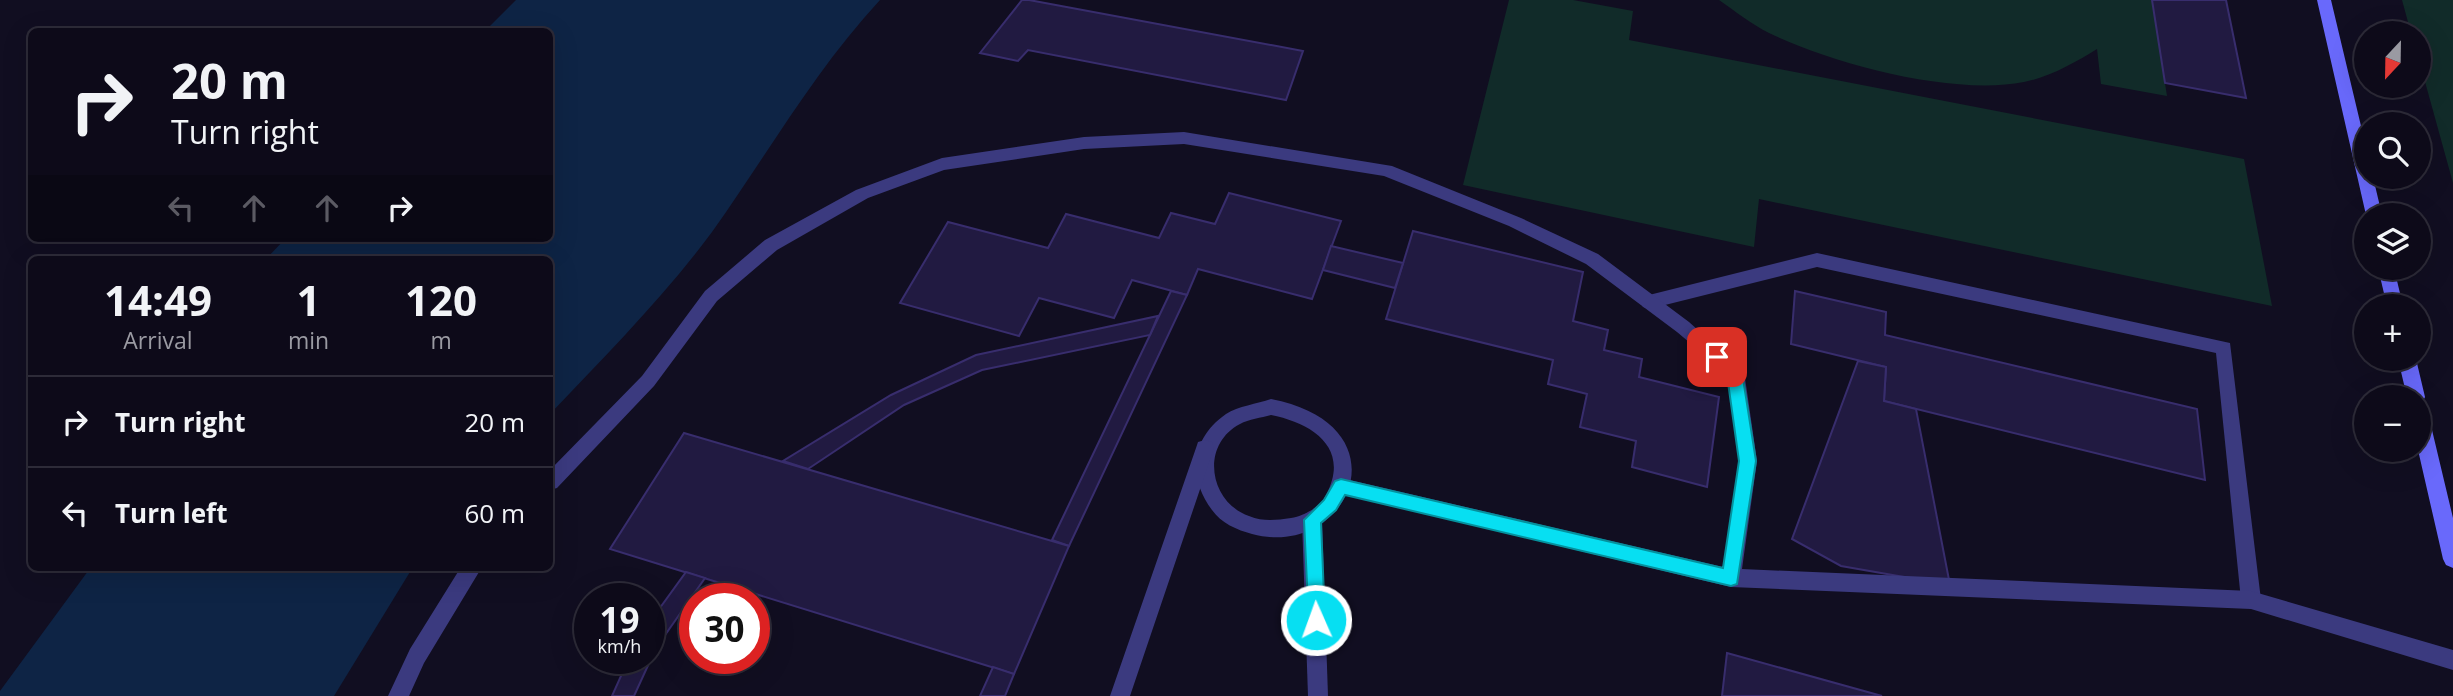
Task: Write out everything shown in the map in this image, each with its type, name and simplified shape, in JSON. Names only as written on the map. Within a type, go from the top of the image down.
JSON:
[{"type":"main road","points":[[2324,0],[2371,203]]},
{"type":"main road","points":[[2430,462],[2453,559]]},
{"type":"street","points":[[553,479],[648,380],[711,296],[771,245],[862,194],[942,164],[1001,153],[1084,143],[1184,138],[1386,170],[1515,222],[1592,259],[1649,302],[1734,372],[1748,461],[1731,578]]},
{"type":"street","points":[[1649,302],[1817,260],[2224,348],[2251,600]]},
{"type":"street","points":[[1120,696],[1205,449],[1214,432],[1230,418],[1249,410],[1271,407],[1292,409],[1312,417],[1328,431],[1339,448],[1343,467],[1341,486],[1330,505],[1312,520],[1289,528],[1265,529],[1240,522],[1220,509],[1208,490],[1202,469],[1205,449]]},
{"type":"street","points":[[1341,486],[1731,578],[2251,600],[2453,660]]},
{"type":"street","points":[[1312,520],[1318,696]]},
{"type":"street","points":[[398,696],[417,656],[469,571]]},
{"type":"green space","points":[[1509,0],[1573,0],[1633,11],[1629,40],[2244,159],[2272,306],[1759,199],[1754,247],[1463,185]]},
{"type":"green space","points":[[1719,0],[2152,0],[2167,96],[2101,84],[2097,49],[2053,73],[2024,82],[1963,85],[1894,74],[1859,66],[1795,45],[1749,22]]},
{"type":"green space","points":[[2402,0],[2453,0],[2453,183],[2430,98],[2431,21],[2408,21]]},
{"type":"water","points":[[516,0],[880,0],[834,55],[694,256],[634,326],[553,411],[553,256],[269,256],[282,242],[553,242],[553,28],[488,28]]},
{"type":"water","points":[[88,571],[411,571],[334,696],[0,696],[0,691]]},
{"type":"building","points":[[1022,0],[1303,51],[1286,100],[1028,50],[1018,61],[980,53]]},
{"type":"building","points":[[2152,0],[2226,0],[2246,98],[2165,83]]},
{"type":"building","points":[[1229,193],[1341,221],[1312,299],[1198,269],[1187,295],[1132,280],[1114,318],[1039,298],[1019,336],[900,303],[948,222],[1048,248],[1066,214],[1159,238],[1171,213],[1215,224]]},
{"type":"building","points":[[1413,231],[1583,272],[1573,321],[1608,330],[1604,350],[1642,359],[1639,377],[1719,397],[1707,487],[1632,467],[1636,441],[1580,427],[1587,394],[1548,384],[1553,360],[1386,319]]},
{"type":"building","points":[[1331,246],[1403,263],[1395,288],[1323,270]]},
{"type":"building","points":[[1171,291],[1187,295],[1069,546],[1052,540]]},
{"type":"building","points":[[1795,291],[1886,312],[1885,335],[2197,409],[2205,480],[1884,401],[1886,367],[1791,344]]},
{"type":"building","points":[[1158,316],[1150,335],[982,370],[904,405],[808,469],[783,461],[891,395],[976,355]]},
{"type":"building","points":[[1858,361],[1886,367],[1884,401],[1916,409],[1950,585],[1841,566],[1792,539]]},
{"type":"building","points":[[684,433],[1069,546],[1014,674],[770,599],[770,583],[720,583],[610,549]]},
{"type":"building","points":[[686,572],[705,578],[702,583],[679,583],[679,615],[665,635],[665,601]]},
{"type":"building","points":[[1727,653],[1882,696],[1722,696]]},
{"type":"building","points":[[993,667],[1014,674],[1005,696],[980,696]]},
{"type":"building","points":[[622,674],[644,674],[634,696],[612,696]]},
{"type":"route","points":[[1316,620],[1312,520],[1330,505],[1341,486],[1731,578],[1748,461],[1734,372],[1717,357]]}]
